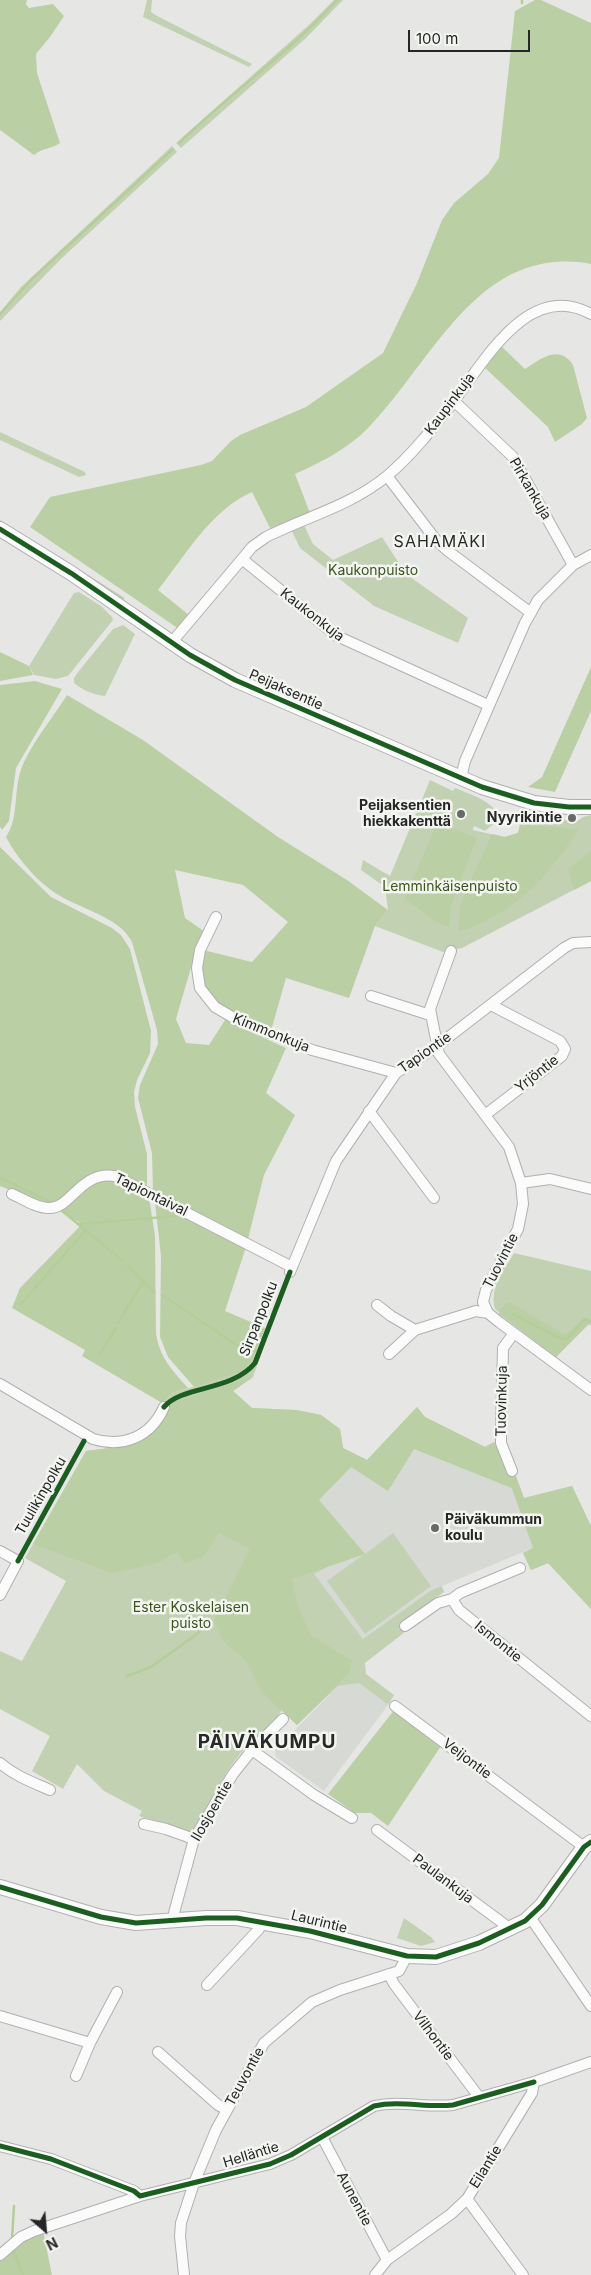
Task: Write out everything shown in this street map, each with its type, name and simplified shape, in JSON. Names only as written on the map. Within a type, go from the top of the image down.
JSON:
[{"type":"street","name":"Kaupinkuja","points":[[242,559],[252,547],[266,537],[360,494],[387,476],[413,451],[454,401],[491,349],[521,320],[555,307],[569,306],[591,314]]},
{"type":"street","name":"Pirkankuja","points":[[454,401],[513,456],[573,566]]},
{"type":"street","points":[[387,476],[436,540],[531,613]]},
{"type":"street","name":"Peijaksentie","points":[[0,529],[71,573],[210,667],[235,680],[482,787],[534,803],[569,807],[591,807]]},
{"type":"street","points":[[461,778],[465,761],[488,705],[538,600],[573,566],[591,555]]},
{"type":"street","points":[[172,642],[242,559]]},
{"type":"street","name":"Kaukonkuja","points":[[242,559],[337,636],[488,705]]},
{"type":"street","name":"Kimmonkuja","points":[[216,917],[200,950],[197,968],[200,988],[215,1007],[239,1021],[312,1050],[396,1074]]},
{"type":"street","name":"Tapiontie","points":[[291,1270],[336,1160],[396,1074],[437,1046],[564,948],[573,943],[591,942]]},
{"type":"street","points":[[371,996],[430,1015],[430,1009],[451,951]]},
{"type":"street","name":"Yrjöntie","points":[[485,1114],[562,1056],[565,1049],[560,1042],[491,1005]]},
{"type":"street","name":"Tuovintie","points":[[430,1015],[439,1054],[509,1147],[521,1183],[523,1204],[518,1229],[486,1290],[483,1302],[488,1313]]},
{"type":"street","points":[[369,1112],[434,1198]]},
{"type":"street","name":"Tapiontaival","points":[[12,1194],[51,1209],[58,1206],[93,1178],[102,1174],[115,1176],[291,1270]]},
{"type":"street","points":[[521,1183],[550,1179],[591,1190]]},
{"type":"street","points":[[377,1305],[415,1330]]},
{"type":"street","points":[[389,1354],[415,1330],[476,1311],[488,1313],[591,1390]]},
{"type":"street","name":"Tuovinkuja","points":[[512,1471],[501,1443],[501,1427],[503,1348],[514,1333]]},
{"type":"street","points":[[0,1384],[88,1438],[110,1443],[135,1438],[156,1423],[164,1408]]},
{"type":"street","points":[[0,1551],[18,1561],[0,1595]]},
{"type":"street","points":[[405,1626],[438,1603],[520,1568]]},
{"type":"street","name":"Ismontie","points":[[452,1598],[459,1610],[591,1716]]},
{"type":"street","name":"Veijontie","points":[[395,1706],[588,1845]]},
{"type":"street","name":"Ilosjoentie","points":[[174,1921],[174,1913],[194,1838],[233,1774],[252,1750],[283,1719]]},
{"type":"street","points":[[252,1750],[314,1795],[352,1818]]},
{"type":"street","points":[[0,1763],[23,1779],[50,1790]]},
{"type":"street","points":[[144,1824],[166,1828],[194,1838]]},
{"type":"street","name":"Paulankuja","points":[[378,1830],[504,1924],[508,1930]]},
{"type":"street","name":"Laurintie","points":[[0,1887],[110,1918],[136,1923],[206,1918],[260,1921],[310,1931],[407,1956],[436,1957],[479,1943],[508,1930],[530,1917],[542,1905],[588,1845]]},
{"type":"street","points":[[530,1917],[591,2006]]},
{"type":"street","points":[[207,1984],[259,1929],[260,1921]]},
{"type":"street","name":"Teuvontie","points":[[184,2275],[180,2242],[181,2223],[194,2183],[227,2110],[257,2053],[279,2028],[312,2002],[340,1990],[398,1971],[407,1956]]},
{"type":"street","name":"Vilhontie","points":[[389,1974],[394,1984],[479,2097]]},
{"type":"street","points":[[76,2076],[90,2043],[117,1992]]},
{"type":"street","points":[[0,2016],[90,2043]]},
{"type":"street","points":[[158,2052],[218,2105],[227,2110]]},
{"type":"street","points":[[534,2082],[591,2062]]},
{"type":"street","name":"Helläntie","points":[[0,2254],[21,2237],[34,2231],[140,2196],[270,2164],[291,2155],[374,2106],[387,2103],[440,2106],[534,2082]]},
{"type":"street","name":"Eilantie","points":[[375,2275],[387,2260],[451,2214],[467,2198],[532,2093],[534,2082]]},
{"type":"street","name":"Aunentie","points":[[322,2137],[387,2260]]},
{"type":"street","points":[[0,2146],[51,2159],[140,2196]]},
{"type":"street","points":[[467,2198],[523,2275]]},
{"type":"shaded area","name":"Päiväkummun koulu","points":[[413,1449],[513,1488],[533,1548],[430,1591],[363,1639],[313,1574],[337,1562],[365,1554],[319,1500],[351,1467],[388,1491]]},
{"type":"shaded area","points":[[359,1683],[388,1705],[324,1791],[276,1757],[275,1750],[338,1686]]},
{"type":"green space","points":[[0,0],[27,0],[26,4],[29,8],[53,4],[64,16],[36,54],[37,73],[60,143],[34,155],[0,130]]},
{"type":"green space","points":[[147,0],[152,0],[151,12],[157,16],[252,64],[249,67],[143,17]]},
{"type":"green space","points":[[334,0],[343,0],[306,38],[181,148],[176,143],[310,24]]},
{"type":"green space","points":[[535,0],[541,0],[591,23],[591,264],[552,262],[518,271],[488,289],[462,313],[437,342],[392,401],[360,436],[334,454],[295,474],[310,513],[270,528],[252,492],[224,510],[200,535],[158,590],[189,615],[179,629],[30,527],[50,497],[201,465],[212,461],[231,441],[240,435],[306,407],[383,353],[417,283],[442,220],[454,203],[488,174],[499,158],[515,11]]},
{"type":"green space","points":[[172,146],[177,152],[62,258],[0,321],[0,312],[21,287]]},
{"type":"green space","points":[[499,344],[525,369],[550,355],[562,355],[568,359],[573,365],[587,418],[582,424],[555,442],[548,427],[483,366]]},
{"type":"green space","points":[[0,432],[85,472],[86,475],[79,477],[0,440]]},
{"type":"green space","points":[[0,520],[125,598],[123,600],[0,524]]},
{"type":"green space","name":"Kaukonpuisto","points":[[303,523],[313,544],[333,560],[382,537],[406,574],[468,618],[458,643],[374,606],[300,548],[290,527]]},
{"type":"green space","points":[[79,592],[101,606],[113,620],[68,676],[56,679],[34,675],[29,666],[74,593]]},
{"type":"green space","points":[[123,625],[135,634],[105,696],[88,692],[74,683],[74,678],[78,672],[113,629]]},
{"type":"green space","points":[[0,652],[29,666],[33,675],[0,681]]},
{"type":"green space","points":[[591,667],[591,711],[555,792],[528,787],[542,777]]},
{"type":"green space","points":[[35,681],[62,689],[16,768],[9,821],[2,830],[0,827],[0,685]]},
{"type":"green space","points":[[67,695],[143,740],[278,837],[347,880],[388,910],[375,926],[349,998],[286,978],[271,1031],[240,1018],[211,999],[200,981],[200,966],[203,950],[252,962],[288,922],[243,885],[175,870],[185,918],[205,932],[197,947],[176,1019],[186,1043],[209,1045],[225,1020],[286,1048],[266,1093],[295,1115],[264,1175],[248,1239],[153,1192],[152,1153],[138,1098],[140,1085],[158,1044],[157,1030],[132,942],[126,933],[107,918],[61,896],[44,885],[26,866],[6,837],[14,816],[17,785],[22,767],[33,746]]},
{"type":"green space","name":"Lemminkäisenpuisto","points":[[430,780],[453,791],[455,788],[475,796],[487,803],[501,818],[485,831],[474,826],[473,830],[504,837],[518,833],[520,825],[510,820],[511,816],[522,812],[576,822],[583,817],[591,815],[591,881],[462,948],[443,952],[375,926],[388,910],[385,887],[361,870],[363,860],[390,876]]},
{"type":"green space","points":[[437,823],[477,838],[451,906],[449,927],[435,921],[405,899]]},
{"type":"green space","points":[[520,825],[579,829],[560,857],[538,883],[513,905],[474,926],[458,931],[461,902],[492,834],[505,837],[518,833]]},
{"type":"green space","points":[[0,847],[51,897],[112,928],[121,935],[130,949],[151,1031],[150,1053],[137,1080],[134,1092],[135,1107],[147,1154],[147,1190],[121,1174],[105,1171],[89,1178],[48,1206],[0,1186]]},
{"type":"green space","points":[[591,851],[591,881],[574,890],[568,869]]},
{"type":"green space","points":[[110,1178],[149,1197],[155,1236],[156,1333],[163,1356],[188,1388],[172,1393],[162,1403],[82,1356],[85,1350],[12,1308],[20,1288],[82,1224],[61,1212],[87,1186]]},
{"type":"green space","points":[[157,1202],[246,1247],[225,1311],[265,1328],[252,1361],[243,1372],[194,1387],[168,1357],[160,1337],[161,1256],[155,1203]]},
{"type":"green space","points":[[514,1253],[591,1271],[591,1326],[588,1324],[556,1357],[495,1309],[494,1294],[498,1280]]},
{"type":"green space","points":[[509,1302],[565,1335],[586,1317],[589,1324],[556,1357],[499,1314],[500,1309]]},
{"type":"green space","name":"Ester Koskelaisen puisto","points":[[265,1328],[270,1329],[253,1377],[233,1391],[252,1408],[296,1410],[321,1415],[340,1429],[343,1448],[367,1460],[417,1407],[425,1417],[485,1447],[494,1442],[509,1476],[515,1474],[524,1498],[572,1486],[591,1526],[591,1609],[548,1563],[531,1570],[523,1553],[533,1548],[512,1488],[414,1449],[388,1491],[351,1467],[319,1500],[365,1554],[393,1533],[431,1586],[365,1634],[327,1581],[363,1555],[337,1562],[314,1574],[363,1639],[430,1591],[442,1586],[444,1592],[399,1624],[405,1632],[365,1663],[366,1674],[394,1695],[388,1705],[359,1683],[338,1686],[297,1725],[282,1710],[264,1736],[250,1749],[246,1746],[228,1770],[195,1829],[190,1832],[139,1816],[142,1811],[104,1791],[77,1764],[63,1789],[32,1771],[50,1736],[0,1709],[0,1651],[22,1661],[66,1581],[25,1558],[86,1451],[123,1446],[143,1439],[160,1423],[167,1411],[162,1403],[172,1393],[243,1372],[252,1361]]},
{"type":"green space","points":[[253,1377],[233,1391],[252,1408],[296,1410],[321,1415],[340,1429],[343,1448],[367,1460],[417,1407],[425,1417],[485,1447],[494,1442],[509,1476],[515,1474],[524,1498],[572,1486],[591,1526],[591,1609],[548,1563],[531,1570],[523,1553],[533,1548],[512,1488],[414,1449],[388,1491],[351,1467],[319,1500],[365,1554],[292,1579],[297,1603],[310,1635],[352,1661],[350,1672],[297,1725],[266,1696],[259,1687],[247,1661],[224,1642],[214,1621],[250,1549],[218,1532],[206,1553],[191,1562],[184,1563],[177,1552],[158,1563],[112,1573],[33,1544],[86,1451],[132,1445],[158,1428],[171,1403]]},
{"type":"green space","points":[[395,1709],[443,1743],[388,1826],[371,1813],[355,1813],[328,1794]]},
{"type":"green space","points":[[404,1918],[431,1937],[435,1942],[421,1946],[397,1938]]},
{"type":"green space","points":[[43,2231],[52,2275],[0,2275],[0,2260],[27,2239]]},
{"type":"waterway","points":[[179,143],[299,38],[337,0]]},
{"type":"waterway","points":[[0,314],[31,280],[173,149]]},
{"type":"waterway","points":[[0,1177],[54,1204]]},
{"type":"waterway","points":[[61,1210],[123,1261]]},
{"type":"waterway","points":[[79,1224],[177,1216]]},
{"type":"waterway","points":[[21,1304],[86,1230]]},
{"type":"waterway","points":[[128,1266],[154,1292]]},
{"type":"waterway","points":[[118,1323],[144,1280]]},
{"type":"waterway","points":[[162,1295],[241,1348],[256,1351]]},
{"type":"waterway","points":[[513,1314],[566,1340],[584,1319],[591,1321]]},
{"type":"waterway","points":[[99,1355],[116,1328]]},
{"type":"waterway","points":[[127,1676],[151,1667],[201,1631]]},
{"type":"waterway","points":[[12,2239],[14,2206]]},
{"type":"waterway","points":[[13,2250],[23,2275]]},
{"type":"cycle path","points":[[0,529],[71,573],[190,655],[235,680],[482,787],[534,803],[569,807],[591,807]]},
{"type":"cycle path","name":"Sirpanpolku","points":[[164,1407],[172,1400],[183,1395],[233,1379],[255,1363],[290,1272]]},
{"type":"cycle path","name":"Tuulikinpolku","points":[[18,1561],[84,1441]]},
{"type":"cycle path","points":[[0,1887],[101,1917],[136,1923],[206,1918],[237,1918],[310,1931],[407,1956],[436,1957],[479,1943],[525,1921],[542,1905],[584,1847],[591,1842]]},
{"type":"cycle path","points":[[0,2146],[51,2159],[134,2191],[140,2196],[270,2164],[291,2155],[374,2106],[384,2104],[453,2105],[534,2082]]},
{"type":"place","name":"Peijaksentien hiekkakenttä","points":[[461,814]]},
{"type":"place","name":"Nyyrikintie","points":[[572,818]]},
{"type":"place","name":"Päiväkummun koulu","points":[[435,1528]]},
{"type":"district","name":"SAHAMÄKI","points":[[440,542]]},
{"type":"district","name":"PÄIVÄKUMPU","points":[[267,1742]]}]
